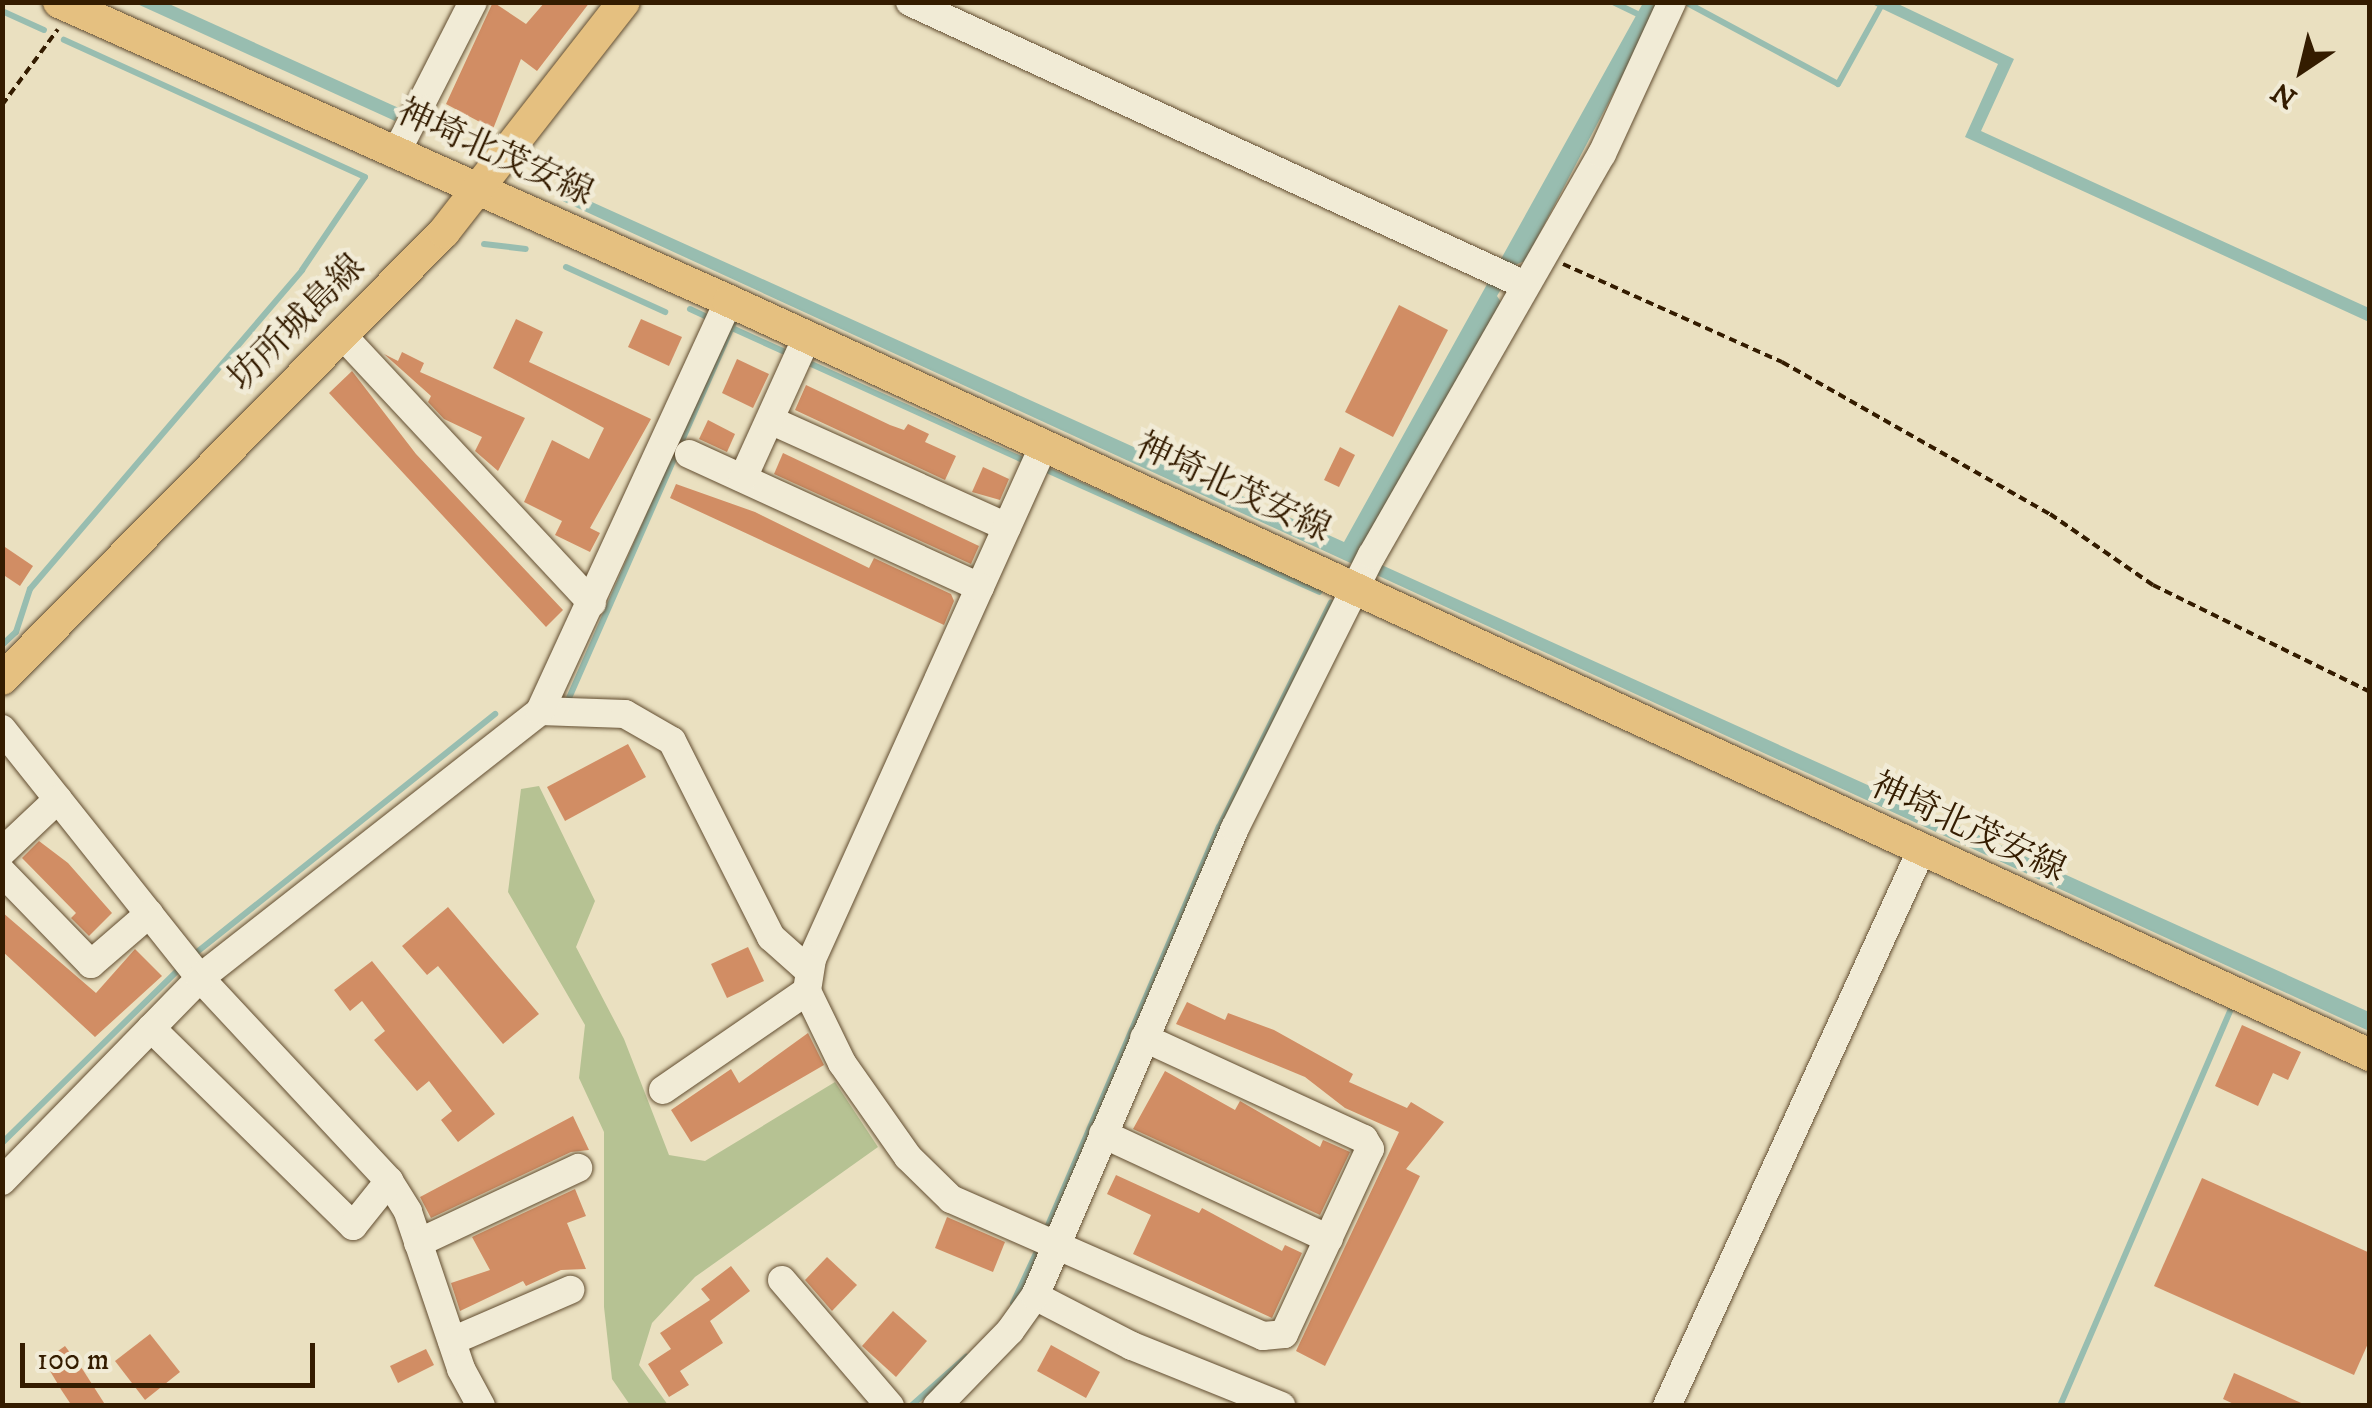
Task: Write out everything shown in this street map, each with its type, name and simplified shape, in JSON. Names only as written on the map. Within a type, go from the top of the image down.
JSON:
[{"type":"main road","name":"坊所城島線","points":[[2,679],[343,336],[479,190],[624,2]]},
{"type":"main road","name":"神埼北茂安線","points":[[66,6],[1044,446],[1364,572],[1921,851],[2370,1055]]},
{"type":"street","points":[[396,154],[473,2]]},
{"type":"street","points":[[910,2],[1525,285]]},
{"type":"street","points":[[937,1406],[1010,1330],[1034,1296],[1046,1239],[1103,1134],[1235,828],[1364,572],[1602,154],[1672,2]]},
{"type":"street","points":[[2,1181],[200,978],[540,710],[728,301]]},
{"type":"street","points":[[343,336],[592,603]]},
{"type":"street","points":[[743,478],[806,337]]},
{"type":"street","points":[[770,420],[1007,527]]},
{"type":"street","points":[[664,1090],[807,981],[1044,446]]},
{"type":"street","points":[[689,454],[980,587]]},
{"type":"street","points":[[540,710],[625,714],[672,741],[771,936],[807,981],[842,1063],[908,1158],[951,1198],[1263,1336],[1284,1334],[1370,1149],[1364,1140],[1144,1038]]},
{"type":"street","points":[[2,729],[200,978],[389,1181],[418,1243],[452,1341],[480,1406]]},
{"type":"street","points":[[2,852],[58,798]]},
{"type":"street","points":[[1667,1406],[1921,851]]},
{"type":"street","points":[[2,872],[92,964],[149,914]]},
{"type":"street","points":[[151,1028],[353,1226],[389,1181]]},
{"type":"street","points":[[1103,1134],[1328,1239]]},
{"type":"street","points":[[418,1243],[578,1168]]},
{"type":"street","points":[[782,1280],[890,1406]]},
{"type":"street","points":[[452,1341],[570,1290]]},
{"type":"street","points":[[1034,1296],[1132,1346],[1281,1406]]},
{"type":"path","points":[[2,105],[66,6]]},
{"type":"path","points":[[1543,256],[1782,362],[2050,514],[2153,585],[2370,692]]},
{"type":"green space","points":[[539,786],[595,901],[576,947],[624,1039],[669,1155],[705,1161],[835,1082],[878,1147],[695,1277],[652,1323],[639,1365],[668,1405],[630,1405],[612,1379],[604,1307],[604,1132],[579,1078],[585,1025],[508,892],[521,789]]},
{"type":"water","points":[[135,3],[167,3],[401,109],[395,121]]},
{"type":"water","points":[[1643,3],[1661,3],[1525,261],[1515,265],[1497,296],[1501,302],[1364,557],[2369,1012],[2369,1031],[556,198],[561,188],[1344,542]]},
{"type":"water","points":[[1870,3],[1896,3],[2014,59],[1981,131],[2369,308],[2369,322],[1965,137],[1998,64]]},
{"type":"building","points":[[493,2],[526,24],[545,2],[590,2],[537,71],[521,59],[493,129],[446,104]]},
{"type":"building","points":[[1399,305],[1448,330],[1393,437],[1345,412]]},
{"type":"building","points":[[516,319],[543,332],[529,362],[651,419],[590,528],[600,533],[590,552],[555,535],[562,521],[524,502],[552,440],[589,459],[604,428],[493,368]]},
{"type":"building","points":[[641,319],[682,337],[669,366],[628,347]]},
{"type":"building","points":[[402,352],[424,363],[420,372],[525,418],[498,471],[475,451],[482,437],[444,419],[428,402],[431,396],[384,354],[398,361]]},
{"type":"building","points":[[737,359],[769,374],[753,408],[722,393]]},
{"type":"building","points":[[352,371],[416,454],[563,610],[546,627],[329,393]]},
{"type":"building","points":[[806,385],[890,425],[904,430],[908,424],[929,434],[925,442],[956,456],[945,480],[795,410]]},
{"type":"building","points":[[708,420],[735,434],[727,452],[699,439]]},
{"type":"building","points":[[1340,447],[1355,455],[1339,487],[1324,480]]},
{"type":"building","points":[[783,453],[979,546],[971,564],[774,474]]},
{"type":"building","points":[[983,467],[1009,479],[1000,500],[972,492]]},
{"type":"building","points":[[676,484],[755,512],[869,568],[874,558],[951,594],[954,601],[944,625],[670,498]]},
{"type":"building","points":[[2,545],[33,566],[20,586],[2,574]]},
{"type":"building","points":[[628,744],[646,777],[565,821],[547,787]]},
{"type":"building","points":[[39,841],[68,863],[112,913],[89,936],[71,918],[76,913],[22,858]]},
{"type":"building","points":[[448,907],[539,1014],[503,1044],[438,966],[427,975],[402,946]]},
{"type":"building","points":[[2,912],[96,993],[135,949],[162,976],[95,1037],[2,951]]},
{"type":"building","points":[[748,947],[764,981],[727,998],[711,964]]},
{"type":"building","points":[[372,961],[495,1114],[458,1142],[441,1120],[452,1111],[429,1081],[417,1091],[374,1040],[385,1031],[362,1001],[350,1011],[334,990]]},
{"type":"building","points":[[1187,1002],[1225,1020],[1228,1013],[1274,1030],[1353,1074],[1349,1082],[1407,1108],[1411,1102],[1444,1122],[1406,1169],[1420,1176],[1325,1366],[1296,1351],[1399,1132],[1345,1108],[1305,1077],[1176,1024]]},
{"type":"building","points":[[2242,1025],[2301,1052],[2288,1080],[2273,1073],[2258,1106],[2215,1086]]},
{"type":"building","points":[[808,1033],[824,1065],[691,1142],[671,1110],[731,1069],[739,1083]]},
{"type":"building","points":[[1165,1071],[1235,1110],[1240,1101],[1320,1147],[1323,1140],[1350,1152],[1320,1215],[1133,1129]]},
{"type":"building","points":[[573,1116],[589,1150],[571,1152],[431,1218],[420,1197]]},
{"type":"building","points":[[1116,1175],[1199,1213],[1202,1208],[1282,1251],[1285,1245],[1302,1253],[1272,1318],[1133,1254],[1151,1215],[1107,1194]]},
{"type":"building","points":[[2202,1178],[2370,1253],[2370,1339],[2354,1375],[2154,1286]]},
{"type":"building","points":[[575,1189],[586,1216],[567,1223],[586,1269],[561,1270],[526,1286],[523,1281],[460,1311],[451,1283],[490,1270],[472,1237]]},
{"type":"building","points":[[947,1217],[1005,1242],[993,1272],[935,1248]]},
{"type":"building","points":[[827,1257],[857,1285],[832,1311],[805,1280]]},
{"type":"building","points":[[731,1266],[750,1291],[710,1321],[723,1343],[680,1371],[689,1385],[669,1397],[648,1364],[671,1349],[660,1333],[710,1300],[701,1289]]},
{"type":"building","points":[[893,1311],[927,1341],[896,1377],[862,1346]]},
{"type":"building","points":[[150,1334],[180,1372],[145,1400],[115,1361]]},
{"type":"building","points":[[1051,1345],[1100,1372],[1086,1398],[1037,1371]]},
{"type":"building","points":[[65,1346],[106,1406],[72,1406],[44,1361]]},
{"type":"building","points":[[426,1349],[434,1365],[398,1383],[390,1366]]},
{"type":"building","points":[[2234,1373],[2308,1406],[2238,1406],[2223,1399]]},
{"type":"waterway","points":[[1613,2],[1644,17]]},
{"type":"waterway","points":[[1689,4],[1838,84],[1880,8]]},
{"type":"waterway","points":[[2,11],[44,30]]},
{"type":"waterway","points":[[2,645],[16,632],[30,589],[302,270],[365,177],[64,40]]},
{"type":"waterway","points":[[484,244],[526,249]]},
{"type":"waterway","points":[[566,267],[665,312]]},
{"type":"waterway","points":[[690,309],[709,318]]},
{"type":"waterway","points":[[569,698],[734,323]]},
{"type":"waterway","points":[[732,328],[787,353]]},
{"type":"waterway","points":[[809,363],[1021,459]]},
{"type":"waterway","points":[[1049,471],[1319,592]]},
{"type":"waterway","points":[[1046,1230],[1219,827],[1331,602]]},
{"type":"waterway","points":[[192,956],[495,714]]},
{"type":"waterway","points":[[2,1143],[180,968]]},
{"type":"waterway","points":[[2060,1406],[2232,1007]]},
{"type":"waterway","points":[[1013,1303],[1039,1247]]},
{"type":"waterway","points":[[911,1406],[966,1357]]}]
